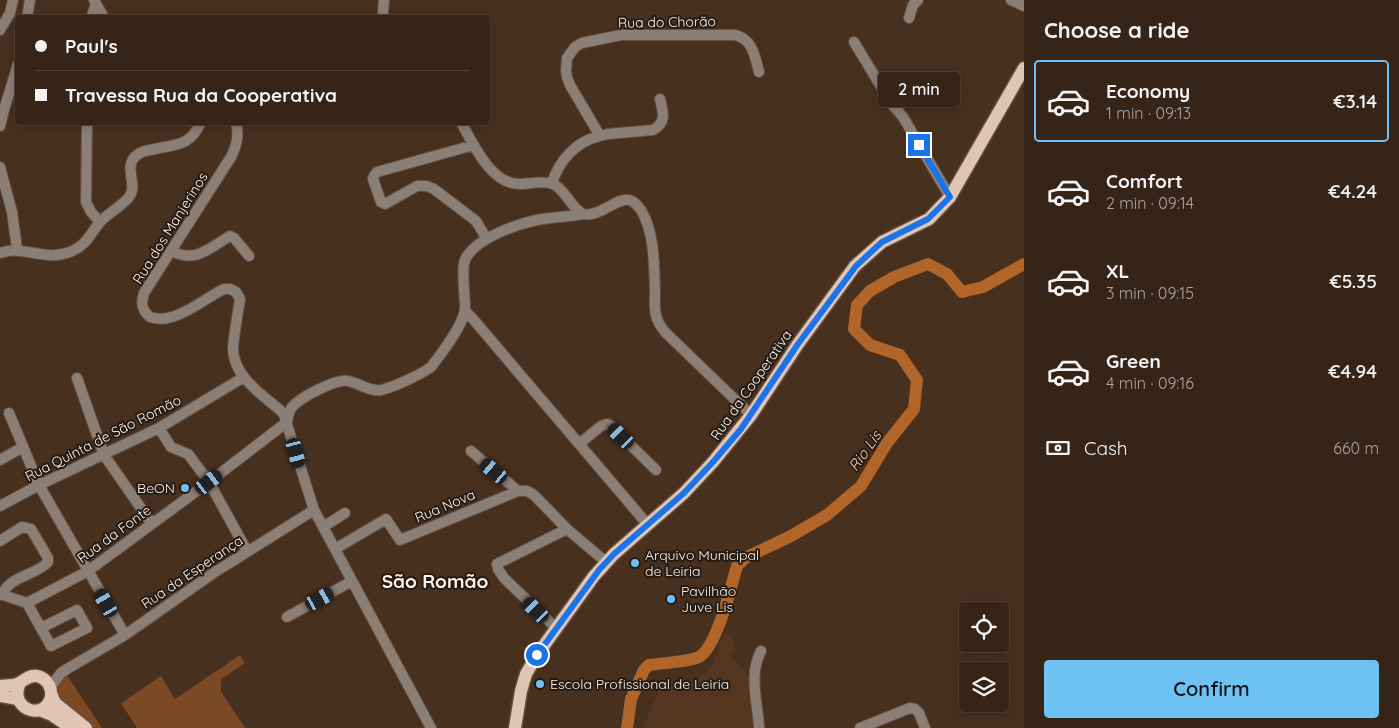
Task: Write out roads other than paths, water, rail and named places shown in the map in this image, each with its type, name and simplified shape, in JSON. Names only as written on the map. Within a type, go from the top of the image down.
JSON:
[{"type":"main road","name":"Rua da Cooperativa","points":[[514,728],[520,691],[526,674],[537,655],[594,576],[606,562],[684,493],[713,462],[751,415],[798,344],[856,266],[882,242],[928,219],[950,197],[1024,68]]},
{"type":"main road","points":[[0,686],[20,683],[28,678],[39,676],[48,687],[55,703],[86,728]]},
{"type":"main road","points":[[20,683],[17,694],[24,708],[34,711],[40,710],[52,715],[71,728]]},
{"type":"main road","points":[[40,710],[49,702],[48,687]]},
{"type":"main road","points":[[0,696],[18,699]]},
{"type":"street","points":[[0,30],[13,19],[13,0]]},
{"type":"street","points":[[27,15],[30,0]]},
{"type":"street","points":[[384,0],[384,15]]},
{"type":"street","points":[[909,18],[913,5],[918,0]]},
{"type":"street","points":[[1011,0],[1024,6]]},
{"type":"street","points":[[92,15],[95,2]]},
{"type":"street","points":[[95,2],[102,15]]},
{"type":"street","name":"Rua do Chorão","points":[[600,136],[570,84],[566,70],[567,58],[582,43],[621,35],[735,35],[743,37],[749,42],[760,72]]},
{"type":"street","points":[[854,42],[891,103],[907,123],[950,197]]},
{"type":"street","points":[[0,126],[15,74]]},
{"type":"street","points":[[552,184],[558,168],[565,158],[588,139],[608,134],[652,130],[659,126],[663,117],[660,99]]},
{"type":"street","points":[[87,125],[86,202],[91,212],[100,222]]},
{"type":"street","points":[[0,253],[17,250],[55,255],[71,251],[84,243],[100,222],[130,196],[132,188],[130,167],[133,158],[143,152],[187,141],[196,132],[200,125]]},
{"type":"street","name":"Rua dos Manjerinos","points":[[236,125],[238,139],[231,157],[144,293],[142,303],[147,314],[154,318],[167,318],[177,315],[224,289],[236,292],[240,299],[233,347],[237,365],[244,377]]},
{"type":"street","points":[[464,125],[491,170],[505,181],[516,184],[544,182],[552,184],[559,188],[576,210],[583,214]]},
{"type":"street","points":[[474,144],[380,171],[375,173],[374,179],[381,202],[384,204],[416,186],[422,185],[434,189],[476,221],[487,239]]},
{"type":"street","points":[[0,166],[12,212],[17,250]]},
{"type":"street","name":"Rua da Fonte","points":[[27,603],[88,571],[209,482],[287,422],[290,410],[297,402],[336,382],[344,380],[373,390],[380,390],[424,371],[434,363],[461,322],[465,311],[464,263],[466,257],[487,239],[529,222],[583,214],[590,215],[625,200],[631,200],[638,206],[650,234],[655,310],[658,322],[665,332],[751,415]]},
{"type":"street","points":[[172,251],[182,255],[198,254],[230,236],[234,238],[249,256]]},
{"type":"street","points":[[465,311],[648,526]]},
{"type":"street","points":[[244,377],[282,412],[287,422],[314,510],[431,728]]},
{"type":"street","name":"Rua Quinta de São Romão","points":[[0,506],[39,485],[158,428],[244,377]]},
{"type":"street","points":[[76,378],[104,455],[152,524]]},
{"type":"street","points":[[9,413],[39,485],[125,635]]},
{"type":"street","points":[[579,444],[601,426],[610,425],[656,470]]},
{"type":"street","points":[[158,428],[171,447],[188,454],[209,482],[247,551]]},
{"type":"street","points":[[0,460],[23,448]]},
{"type":"street","points":[[471,451],[518,491],[527,491],[534,495],[567,529],[606,562]]},
{"type":"street","name":"Rua Nova","points":[[335,548],[386,519],[400,540],[518,491]]},
{"type":"street","name":"Rua da Esperança","points":[[48,687],[62,673],[125,635],[215,572],[314,510]]},
{"type":"street","points":[[323,527],[345,514]]},
{"type":"street","points":[[0,540],[22,528],[31,529],[48,558],[48,562],[41,568],[8,585],[1,594],[27,603],[41,628]]},
{"type":"street","points":[[556,628],[504,578],[496,566],[499,562],[567,529]]},
{"type":"street","points":[[287,617],[352,580]]},
{"type":"street","points":[[759,728],[754,676],[761,651]]},
{"type":"street","points":[[860,728],[910,708],[915,709],[919,713],[926,728]]},
{"type":"waterway","name":"Rio Lis","points":[[627,728],[631,699],[644,670],[649,665],[694,659],[706,651],[717,629],[737,566],[745,558],[791,536],[827,515],[861,486],[887,443],[914,409],[917,380],[900,355],[870,345],[854,329],[857,305],[870,291],[894,277],[928,264],[947,274],[962,292],[983,287],[1024,264]]},
{"type":"place","name":"BeON","points":[[185,488]]},
{"type":"place","name":"Arquivo Municipal de Leiria","points":[[635,563]]},
{"type":"place","name":"Pavilhão Juve Lis","points":[[671,599]]},
{"type":"place","name":"Escola Profissional de Leiria","points":[[540,684]]},
{"type":"district","name":"São Romão","points":[[435,581]]}]
